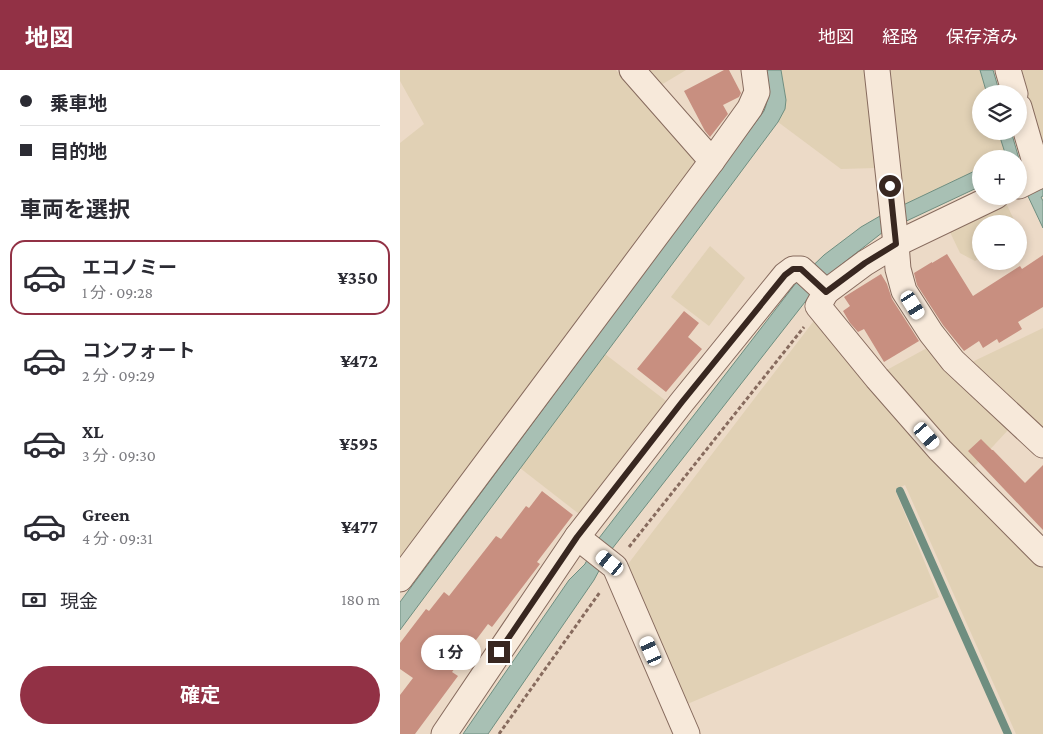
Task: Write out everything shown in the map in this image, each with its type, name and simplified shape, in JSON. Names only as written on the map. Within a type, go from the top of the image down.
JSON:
[{"type":"street","points":[[632,70],[712,161]]},
{"type":"street","points":[[405,562],[712,161],[750,108],[757,92],[754,70]]},
{"type":"street","points":[[877,70],[898,269],[904,291],[931,333],[953,361],[1043,445]]},
{"type":"street","points":[[1008,70],[1012,85]]},
{"type":"street","points":[[1026,140],[1034,178]]},
{"type":"street","points":[[823,296],[896,240],[976,205]]},
{"type":"street","points":[[444,734],[682,402],[785,275],[793,269],[801,269],[823,296],[877,378],[940,450],[1043,554]]},
{"type":"street","points":[[582,541],[612,565],[687,734]]},
{"type":"path","points":[[499,734],[600,591],[612,565],[635,540],[812,317],[823,296]]},
{"type":"shaded area","points":[[400,70],[616,70],[696,161],[400,565],[400,143],[424,124],[400,81]]},
{"type":"shaded area","points":[[648,70],[686,70],[661,85]]},
{"type":"shaded area","points":[[766,70],[781,70],[786,100],[785,109],[778,122],[400,630],[400,602],[764,111],[768,96]]},
{"type":"shaded area","points":[[781,70],[866,70],[876,168],[841,169],[778,122],[786,100]]},
{"type":"shaded area","points":[[889,70],[981,70],[985,85],[972,85],[972,140],[1001,140],[1004,150],[972,150],[972,172],[905,205]]},
{"type":"shaded area","points":[[980,70],[993,70],[997,85],[984,85]]},
{"type":"shaded area","points":[[1013,70],[1043,70],[1043,145],[1027,105],[1027,85],[1019,85]]},
{"type":"shaded area","points":[[1001,140],[1014,140],[1016,150],[1004,150]]},
{"type":"shaded area","points":[[972,172],[972,190],[883,232],[823,279],[608,554],[594,580],[488,734],[463,734],[569,580],[585,564],[596,542],[799,279],[824,255],[861,227]]},
{"type":"shaded area","points":[[1043,184],[1043,196],[1041,197],[1043,201],[1043,228],[1027,194],[1027,192]]},
{"type":"shaded area","points":[[1002,205],[1007,205],[1012,215],[981,215]]},
{"type":"shaded area","points":[[972,219],[972,259],[960,253],[949,230]]},
{"type":"shaded area","points":[[710,246],[745,278],[709,326],[671,297]]},
{"type":"shaded area","points":[[816,318],[1043,566],[1043,734],[1016,734],[905,485],[895,490],[939,597],[685,705],[628,576],[628,564]]},
{"type":"shaded area","points":[[1043,328],[1043,429],[972,362]]},
{"type":"shaded area","points":[[927,348],[957,382],[1008,430],[971,470],[883,372]]},
{"type":"shaded area","points":[[605,354],[670,404],[583,517],[520,468]]},
{"type":"building","points":[[724,70],[729,70],[741,93],[739,97],[723,105],[728,114],[710,137],[684,91]]},
{"type":"building","points":[[947,254],[973,296],[1014,270],[1027,270],[1027,266],[1043,255],[1043,307],[1018,322],[1022,329],[999,343],[997,339],[983,348],[979,341],[964,351],[943,325],[917,285],[914,273]]},
{"type":"building","points":[[881,274],[892,299],[919,341],[884,362],[864,329],[858,332],[843,311],[850,306],[844,297]]},
{"type":"building","points":[[684,311],[699,323],[688,337],[702,349],[666,392],[637,369]]},
{"type":"building","points":[[981,439],[1025,483],[1043,465],[1043,530],[968,451]]},
{"type":"building","points":[[542,491],[573,515],[537,562],[540,564],[492,627],[488,624],[452,672],[458,676],[415,734],[400,734],[400,695],[413,678],[400,669],[400,643],[426,609],[429,611],[444,592],[449,596],[496,536],[501,539],[526,506],[529,508]]},
{"type":"waterway","points":[[900,491],[1008,734]]},
{"type":"route","points":[[499,652],[577,537],[682,402],[785,275],[793,269],[801,269],[826,292],[865,263],[896,244],[890,186]]}]
